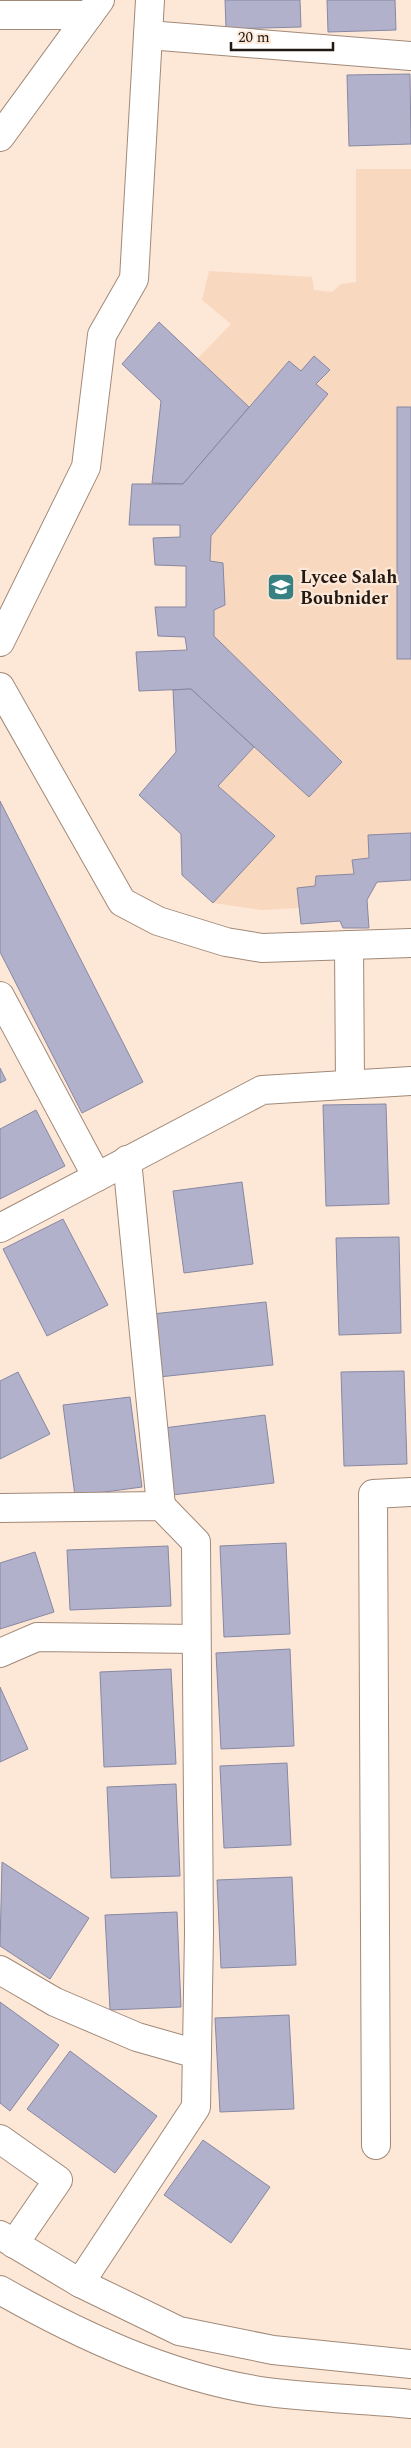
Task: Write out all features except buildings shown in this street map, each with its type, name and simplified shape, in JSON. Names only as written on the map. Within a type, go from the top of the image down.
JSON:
[{"type":"street","points":[[0,642],[86,467],[102,335],[134,279],[150,0]]},
{"type":"street","points":[[0,15],[94,7]]},
{"type":"street","points":[[0,138],[94,7]]},
{"type":"street","points":[[148,36],[411,56]]},
{"type":"street","points":[[0,687],[122,902],[158,921],[226,942],[262,948],[411,943]]},
{"type":"street","points":[[349,945],[350,1084]]},
{"type":"street","points":[[0,996],[97,1177]]},
{"type":"street","points":[[0,1228],[262,1090],[411,1081]]},
{"type":"street","points":[[80,2283],[196,2107],[198,1924],[196,1542],[161,1506],[127,1160]]},
{"type":"street","points":[[376,2145],[373,1494],[411,1492]]},
{"type":"street","points":[[0,1508],[161,1506]]},
{"type":"street","points":[[0,1652],[37,1637],[196,1639]]},
{"type":"street","points":[[0,1970],[55,2002],[137,2036],[197,2054]]},
{"type":"street","points":[[0,2139],[58,2180],[7,2240],[80,2283],[179,2331],[273,2350],[411,2364]]},
{"type":"street","points":[[0,2290],[95,2339],[175,2371],[260,2391],[411,2404]]},
{"type":"shaded area","name":"Lycee Salah Boubnider","points":[[356,169],[411,169],[411,880],[376,883],[367,900],[369,928],[343,928],[339,921],[301,924],[299,908],[261,910],[213,903],[182,875],[180,834],[139,795],[176,752],[173,690],[139,691],[136,652],[187,650],[185,637],[158,636],[155,607],[186,607],[186,567],[155,565],[153,538],[180,537],[180,525],[129,525],[132,484],[152,483],[161,401],[122,364],[159,322],[198,358],[231,324],[202,300],[209,271],[312,277],[314,290],[332,292],[341,284],[356,282]]},
{"type":"place","name":"Lycee Salah Boubnider","points":[[281,587]]}]
